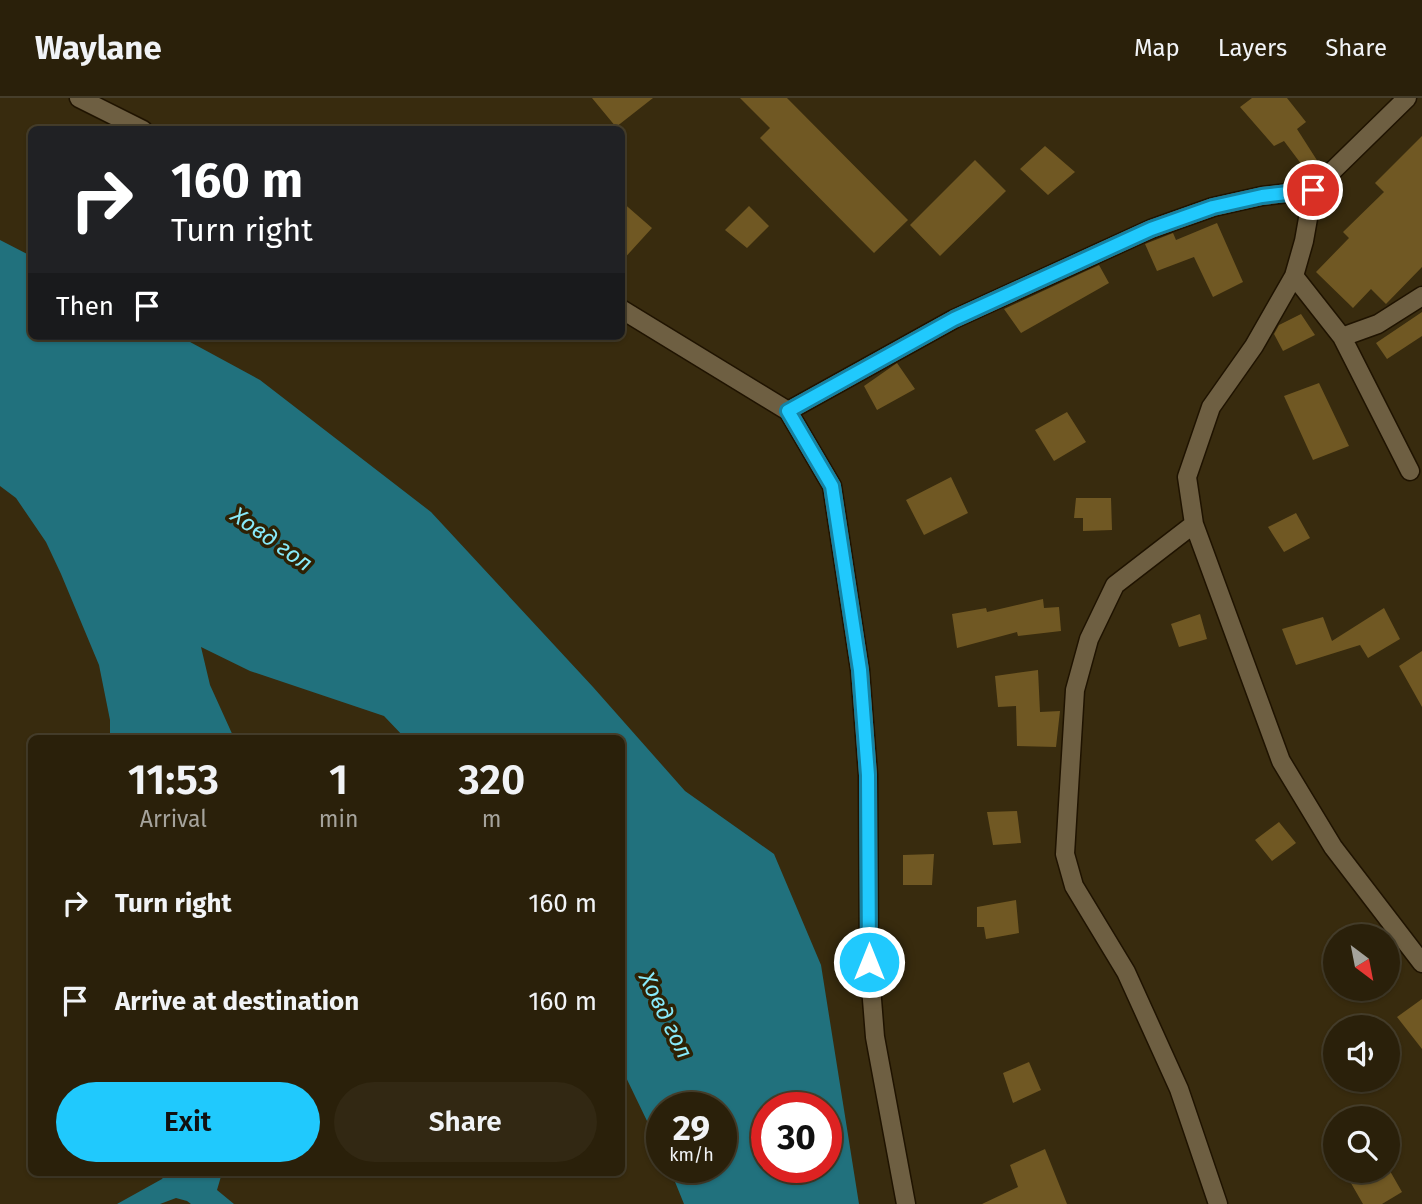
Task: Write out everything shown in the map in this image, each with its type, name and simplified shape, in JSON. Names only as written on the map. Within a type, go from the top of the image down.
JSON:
[{"type":"street","points":[[79,98],[135,126]]},
{"type":"street","points":[[1407,98],[1313,190],[1304,241],[1294,276],[1254,346],[1211,407],[1187,477],[1195,524],[1281,761],[1333,847],[1422,963]]},
{"type":"street","points":[[788,411],[954,319],[1151,229],[1213,207],[1262,196],[1313,190]]},
{"type":"street","points":[[1294,276],[1342,337],[1410,471]]},
{"type":"street","points":[[1342,337],[1378,324],[1422,296]]},
{"type":"street","points":[[625,311],[788,411],[832,486],[858,657],[868,775],[869,962],[875,1037],[906,1204]]},
{"type":"street","points":[[1195,524],[1115,586],[1089,639],[1075,690],[1065,854],[1074,886],[1126,972],[1179,1089],[1218,1204]]},
{"type":"water","name":"Ховд гол","points":[[0,240],[28,254],[28,340],[186,340],[260,380],[431,512],[685,791],[774,854],[821,965],[841,1092],[751,1092],[751,1183],[842,1183],[842,1097],[859,1204],[684,1204],[675,1183],[737,1183],[737,1092],[646,1092],[646,1119],[625,1075],[625,735],[402,735],[384,716],[250,671],[201,647],[210,685],[233,735],[110,735],[110,720],[99,665],[46,542],[16,498],[0,486]]},
{"type":"water","points":[[164,1176],[221,1176],[217,1190],[234,1204],[191,1204],[176,1198],[160,1204],[117,1204]]},
{"type":"building","points":[[592,98],[653,98],[617,126]]},
{"type":"building","points":[[740,98],[787,98],[908,220],[874,253],[760,138],[770,128]]},
{"type":"building","points":[[1252,98],[1287,98],[1306,122],[1297,129],[1320,165],[1308,173],[1284,141],[1274,146],[1240,107]]},
{"type":"building","points":[[1422,136],[1422,267],[1386,304],[1371,289],[1353,308],[1316,272],[1349,238],[1343,232],[1384,192],[1375,183]]},
{"type":"building","points":[[1045,146],[1075,172],[1048,195],[1020,169]]},
{"type":"building","points":[[975,160],[1006,191],[940,256],[910,225]]},
{"type":"building","points":[[625,204],[652,228],[625,258]]},
{"type":"building","points":[[749,206],[769,226],[747,248],[725,230]]},
{"type":"building","points":[[1217,223],[1243,282],[1213,297],[1194,257],[1157,271],[1145,244],[1173,233],[1176,240]]},
{"type":"building","points":[[1099,265],[1109,283],[1021,333],[1004,309]]},
{"type":"building","points":[[1422,312],[1422,336],[1387,359],[1376,343]]},
{"type":"building","points":[[1301,314],[1315,335],[1283,351],[1274,334],[1279,325]]},
{"type":"building","points":[[897,363],[915,389],[877,410],[864,386]]},
{"type":"building","points":[[1319,383],[1349,446],[1313,460],[1284,396]]},
{"type":"building","points":[[1067,412],[1086,442],[1054,461],[1035,430]]},
{"type":"building","points":[[951,477],[968,513],[924,535],[906,500]]},
{"type":"building","points":[[1076,498],[1111,498],[1112,530],[1083,531],[1083,518],[1074,518]]},
{"type":"building","points":[[1296,513],[1310,538],[1284,552],[1268,527]]},
{"type":"building","points":[[1043,599],[1044,608],[1059,607],[1061,631],[1018,636],[1017,632],[957,648],[952,614],[986,608],[987,612]]},
{"type":"building","points":[[1384,608],[1400,639],[1368,658],[1360,645],[1296,665],[1282,629],[1323,617],[1332,641]]},
{"type":"building","points":[[1200,614],[1207,639],[1179,647],[1171,624]]},
{"type":"building","points":[[1422,651],[1422,707],[1399,666]]},
{"type":"building","points":[[1038,670],[1040,712],[1060,711],[1056,747],[1017,746],[1016,706],[998,707],[995,676]]},
{"type":"building","points":[[1017,811],[1021,843],[993,845],[987,812]]},
{"type":"building","points":[[1279,822],[1296,843],[1272,861],[1255,840]]},
{"type":"building","points":[[934,854],[932,885],[903,885],[903,855]]},
{"type":"building","points":[[1016,900],[1019,933],[986,939],[984,927],[977,927],[977,907]]},
{"type":"building","points":[[1422,999],[1422,1049],[1400,1021],[1400,1015]]},
{"type":"building","points":[[1029,1062],[1041,1090],[1013,1103],[1003,1073]]},
{"type":"building","points":[[1045,1149],[1067,1204],[982,1204],[1018,1187],[1010,1165]]},
{"type":"building","points":[[1351,1183],[1397,1183],[1402,1192],[1382,1204],[1363,1204]]},
{"type":"route","points":[[869,962],[868,775],[860,670],[832,486],[788,411],[954,319],[1151,229],[1213,207],[1262,196],[1313,190]]}]
